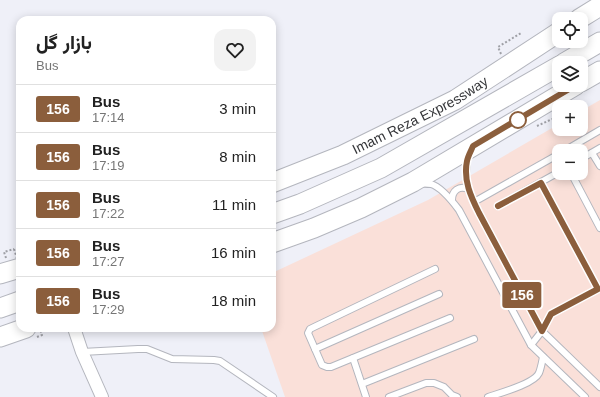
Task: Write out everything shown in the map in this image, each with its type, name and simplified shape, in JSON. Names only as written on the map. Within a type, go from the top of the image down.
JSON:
[{"type":"highway","points":[[588,13],[600,6]]},
{"type":"highway","name":"Imam Reza Expressway","points":[[276,181],[343,155],[455,100],[552,37]]},
{"type":"highway","points":[[576,56],[600,42]]},
{"type":"highway","name":"Imam Reza Expressway","points":[[276,213],[300,204],[381,168],[552,70]]},
{"type":"highway","points":[[588,78],[600,71]]},
{"type":"highway","points":[[276,242],[347,214],[413,182],[564,92]]},
{"type":"highway","points":[[0,274],[16,269]]},
{"type":"highway","points":[[0,308],[16,302]]},
{"type":"highway","points":[[0,337],[28,332]]},
{"type":"street","points":[[75,332],[82,352],[102,397]]},
{"type":"lane","points":[[576,144],[600,130]]},
{"type":"lane","points":[[473,146],[467,160],[466,174],[468,189],[482,220],[542,331],[600,387]]},
{"type":"lane","points":[[588,156],[600,148]]},
{"type":"lane","points":[[592,153],[600,166]]},
{"type":"lane","points":[[474,202],[552,158]]},
{"type":"lane","points":[[498,206],[552,176]]},
{"type":"lane","points":[[575,180],[600,228]]},
{"type":"lane","points":[[413,182],[432,184],[452,200],[459,210],[531,345],[585,397]]},
{"type":"lane","points":[[531,345],[542,331],[551,314],[599,288],[541,183]]},
{"type":"lane","points":[[452,200],[452,194],[456,189],[462,187],[468,189]]},
{"type":"lane","points":[[435,269],[310,329],[308,333],[322,365],[331,367],[450,318]]},
{"type":"lane","points":[[315,349],[439,294]]},
{"type":"lane","points":[[362,384],[474,339]]},
{"type":"lane","points":[[82,352],[138,348],[147,349],[172,359],[220,361],[273,397]]},
{"type":"lane","points":[[488,397],[536,378],[543,357]]},
{"type":"lane","points":[[353,358],[366,397]]},
{"type":"lane","points":[[389,397],[426,383],[434,383],[444,387],[452,396],[457,397]]},
{"type":"path","points":[[4,252],[14,249],[16,255]]},
{"type":"shaded area","points":[[600,100],[600,397],[285,397],[262,332],[276,332],[276,271],[428,200],[552,128],[552,136],[588,136],[588,107]]},
{"type":"bus line","name":"156","points":[[498,206],[541,183],[598,289],[551,314],[542,331],[479,213],[468,189],[466,174],[467,160],[473,146],[564,92]]}]
